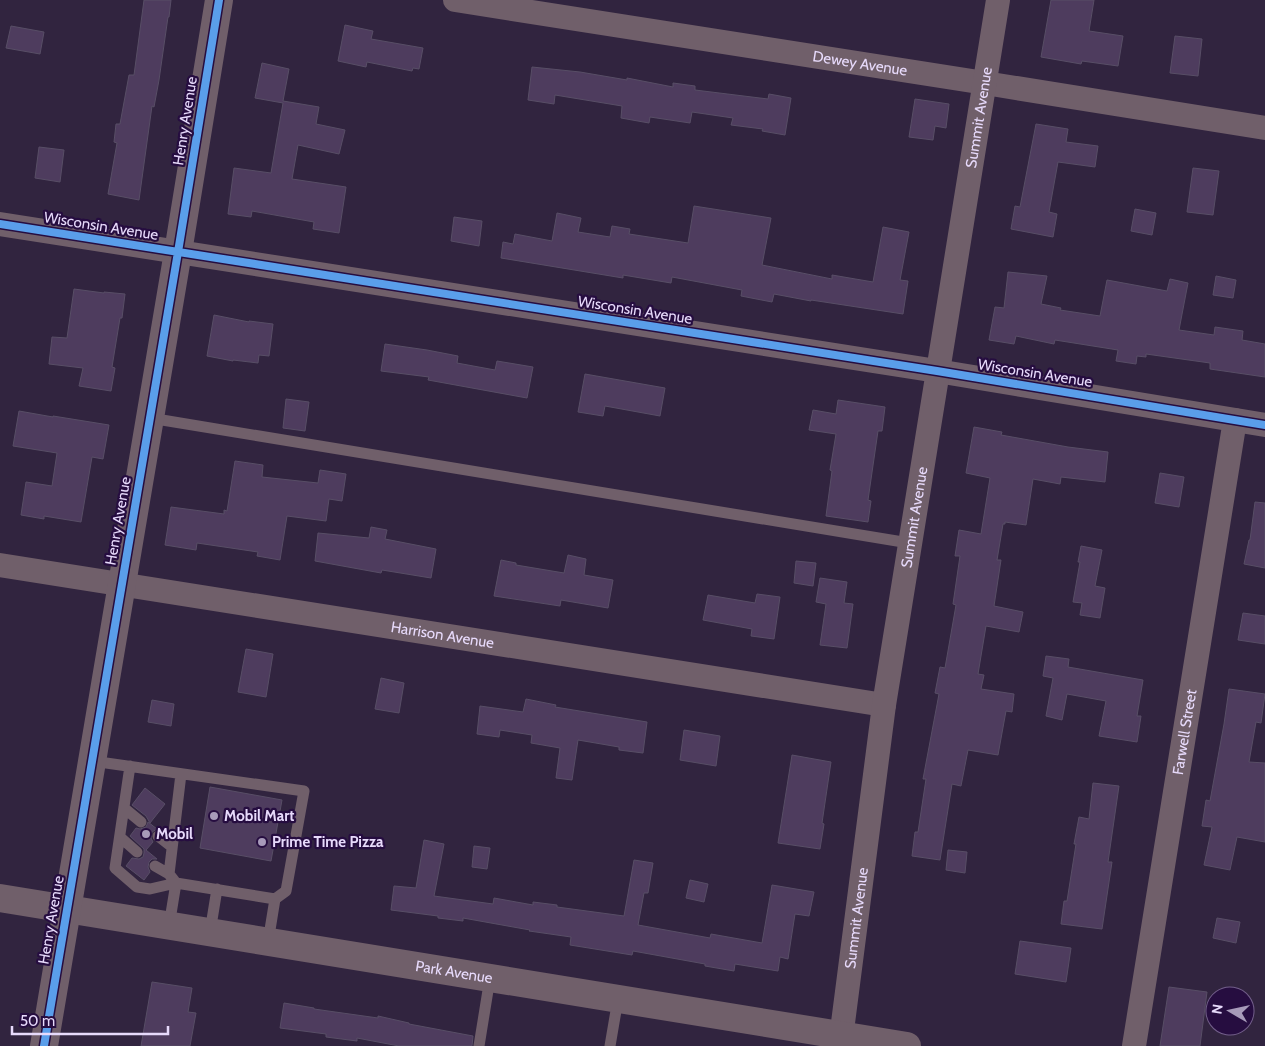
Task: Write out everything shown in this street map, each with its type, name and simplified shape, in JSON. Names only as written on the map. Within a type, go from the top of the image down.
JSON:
[{"type":"street","name":"Henry Avenue","points":[[44,1046],[219,0]]},
{"type":"street","name":"Dewey Avenue","points":[[454,0],[1265,128]]},
{"type":"street","name":"Summit Avenue","points":[[841,1041],[884,705],[998,0]]},
{"type":"street","name":"Wisconsin Avenue","points":[[0,224],[937,371],[1265,425]]},
{"type":"street","name":"Farwell Street","points":[[1134,1046],[1235,420]]},
{"type":"street","name":"Harrison Avenue","points":[[0,565],[884,705]]},
{"type":"street","name":"Park Avenue","points":[[0,898],[618,999],[841,1041],[907,1046]]},
{"type":"lane","points":[[150,418],[909,543]]},
{"type":"lane","points":[[92,761],[304,791],[286,891],[275,900],[268,942]]},
{"type":"lane","points":[[130,766],[115,868],[137,887],[150,889],[173,879]]},
{"type":"lane","points":[[170,926],[173,879],[172,847],[181,774]]},
{"type":"lane","points":[[124,808],[141,822]]},
{"type":"lane","points":[[158,836],[172,847]]},
{"type":"lane","points":[[120,837],[137,852]]},
{"type":"lane","points":[[155,866],[173,879],[275,900]]},
{"type":"lane","points":[[210,932],[217,889]]},
{"type":"lane","points":[[479,1046],[490,978]]},
{"type":"lane","points":[[610,1046],[618,999]]},
{"type":"building","points":[[144,0],[171,0],[159,80],[154,107],[152,106],[139,200],[108,194],[117,143],[114,142],[116,124],[120,124],[129,75],[134,75]]},
{"type":"building","points":[[1051,0],[1094,0],[1089,31],[1123,36],[1118,66],[1082,61],[1081,64],[1041,57]]},
{"type":"building","points":[[345,25],[373,31],[371,39],[423,48],[419,69],[413,68],[412,71],[367,62],[366,67],[338,61]]},
{"type":"building","points":[[11,26],[44,32],[40,54],[6,48]]},
{"type":"building","points":[[1175,36],[1202,39],[1198,76],[1170,73]]},
{"type":"building","points":[[262,63],[289,69],[283,101],[319,107],[316,124],[345,130],[339,154],[298,145],[292,179],[346,187],[339,233],[313,229],[314,222],[252,211],[251,217],[228,214],[234,168],[271,173],[283,103],[255,98]]},
{"type":"building","points":[[532,67],[580,72],[627,80],[627,78],[673,87],[673,83],[695,86],[695,90],[768,99],[769,94],[791,98],[785,135],[762,131],[763,129],[731,125],[733,118],[692,112],[690,123],[650,117],[649,123],[621,118],[622,106],[555,95],[554,104],[528,100]]},
{"type":"building","points":[[915,99],[949,104],[946,128],[935,126],[933,140],[909,137]]},
{"type":"building","points":[[1036,124],[1068,129],[1066,142],[1098,146],[1095,167],[1058,162],[1049,212],[1057,214],[1053,237],[1011,229],[1015,206],[1020,207]]},
{"type":"building","points":[[39,147],[64,150],[60,182],[35,178]]},
{"type":"building","points":[[1193,168],[1219,171],[1213,215],[1187,212]]},
{"type":"building","points":[[694,206],[771,218],[762,265],[832,279],[832,275],[873,282],[883,227],[909,232],[900,280],[908,281],[903,314],[774,294],[772,302],[741,296],[742,290],[672,277],[671,283],[623,275],[623,278],[501,258],[503,242],[513,244],[515,234],[552,241],[557,213],[581,218],[578,232],[610,237],[612,226],[630,229],[629,234],[688,243]]},
{"type":"building","points":[[1135,209],[1156,213],[1152,235],[1131,231]]},
{"type":"building","points":[[454,217],[482,221],[479,246],[451,241]]},
{"type":"building","points":[[1008,272],[1047,276],[1041,304],[1061,308],[1060,310],[1100,316],[1107,280],[1167,291],[1170,279],[1188,283],[1179,330],[1214,335],[1215,327],[1243,331],[1242,340],[1265,344],[1265,377],[1210,369],[1210,363],[1146,354],[1146,357],[1137,356],[1136,364],[1116,361],[1118,350],[1055,340],[1054,344],[1016,336],[1014,344],[989,340],[995,307],[1004,308]]},
{"type":"building","points":[[1216,276],[1236,280],[1233,298],[1213,295]]},
{"type":"building","points":[[74,289],[125,294],[112,367],[115,368],[111,391],[79,386],[83,368],[49,364],[52,337],[67,338]]},
{"type":"building","points":[[214,315],[249,322],[273,324],[269,356],[259,355],[258,363],[207,356]]},
{"type":"building","points":[[385,344],[458,356],[457,363],[495,370],[497,361],[533,367],[527,398],[428,380],[429,377],[381,371]]},
{"type":"building","points":[[585,374],[665,388],[660,416],[605,406],[603,416],[578,412]]},
{"type":"building","points":[[286,399],[309,402],[305,431],[283,428]]},
{"type":"building","points":[[838,400],[885,407],[882,431],[878,431],[868,500],[871,501],[868,522],[826,516],[832,471],[830,470],[836,434],[809,430],[813,410],[836,414]]},
{"type":"building","points":[[19,411],[109,425],[103,459],[92,457],[81,522],[44,516],[44,519],[21,515],[26,482],[52,486],[57,453],[13,446]]},
{"type":"building","points":[[974,427],[1002,432],[1001,435],[1108,452],[1105,482],[1061,477],[1060,484],[1033,479],[1026,525],[1005,522],[1003,524],[997,560],[1001,560],[994,606],[1023,612],[1019,632],[986,626],[978,674],[984,675],[981,689],[1014,694],[1012,712],[1006,711],[998,755],[968,750],[961,786],[952,784],[940,860],[912,856],[915,832],[918,832],[926,779],[923,779],[939,694],[935,693],[940,667],[945,668],[956,605],[953,604],[960,556],[955,556],[959,530],[981,534],[990,478],[966,473]]},
{"type":"building","points":[[235,461],[263,465],[262,477],[318,483],[320,470],[346,474],[342,501],[329,499],[326,521],[287,516],[280,560],[257,556],[258,552],[197,543],[196,550],[165,545],[171,507],[224,514],[224,510],[227,511]]},
{"type":"building","points":[[1160,473],[1184,477],[1179,507],[1155,503]]},
{"type":"building","points":[[1255,502],[1265,503],[1265,568],[1244,564],[1250,540]]},
{"type":"building","points":[[371,527],[387,530],[385,539],[436,549],[431,578],[382,570],[381,573],[315,561],[318,533],[369,538]]},
{"type":"building","points":[[1081,546],[1102,550],[1095,586],[1105,588],[1100,618],[1080,615],[1082,603],[1073,602]]},
{"type":"building","points":[[568,555],[586,559],[584,575],[613,580],[608,608],[561,600],[560,606],[494,596],[501,560],[516,563],[516,565],[564,573]]},
{"type":"building","points":[[796,561],[816,563],[813,586],[794,583]]},
{"type":"building","points":[[820,578],[847,582],[844,603],[853,604],[847,648],[820,645],[826,604],[816,602]]},
{"type":"building","points":[[757,594],[780,597],[774,639],[751,636],[752,629],[703,620],[708,595],[755,603]]},
{"type":"building","points":[[1243,613],[1265,616],[1265,644],[1238,640]]},
{"type":"building","points":[[246,649],[273,654],[266,697],[238,692]]},
{"type":"building","points":[[1046,656],[1069,659],[1068,667],[1143,680],[1137,716],[1141,716],[1137,742],[1099,736],[1106,701],[1067,694],[1062,720],[1046,716],[1053,678],[1043,676]]},
{"type":"building","points":[[381,678],[404,683],[399,713],[375,709]]},
{"type":"building","points":[[1229,689],[1265,694],[1261,723],[1256,722],[1249,762],[1265,763],[1265,842],[1237,837],[1230,870],[1204,865],[1212,827],[1202,826],[1206,800],[1210,801]]},
{"type":"building","points":[[526,699],[556,705],[555,707],[647,722],[643,753],[619,750],[619,747],[578,740],[572,780],[556,778],[560,748],[531,743],[532,735],[500,730],[499,737],[477,734],[480,706],[523,712]]},
{"type":"building","points":[[152,700],[174,704],[171,726],[148,722]]},
{"type":"building","points":[[684,730],[720,736],[716,766],[680,760]]},
{"type":"building","points":[[792,755],[831,762],[820,849],[778,843]]},
{"type":"building","points":[[1093,783],[1119,786],[1108,862],[1112,862],[1102,929],[1061,924],[1064,901],[1067,901],[1079,817],[1089,819]]},
{"type":"building","points":[[210,787],[282,800],[271,861],[200,848]]},
{"type":"building","points":[[145,788],[165,804],[150,823],[146,816],[132,805]]},
{"type":"building","points":[[148,822],[157,829],[152,832],[151,838],[153,842],[146,850],[157,859],[152,859],[149,862],[150,872],[144,880],[126,866],[132,858],[139,859],[143,857],[144,849],[130,836],[136,828],[146,827]]},
{"type":"building","points":[[424,840],[444,844],[434,896],[493,904],[494,898],[533,905],[533,902],[557,905],[557,907],[624,916],[634,860],[653,863],[648,893],[644,893],[638,925],[710,938],[711,934],[762,943],[772,885],[814,892],[809,916],[795,914],[788,959],[780,957],[778,971],[735,964],[734,971],[633,951],[632,955],[570,945],[571,937],[463,918],[463,921],[391,910],[394,886],[416,888]]},
{"type":"building","points":[[474,846],[490,848],[487,869],[472,867]]},
{"type":"building","points":[[948,850],[967,852],[965,873],[946,870]]},
{"type":"building","points":[[690,880],[708,884],[704,902],[686,898]]},
{"type":"building","points":[[1217,918],[1240,922],[1236,943],[1213,938]]},
{"type":"building","points":[[1020,941],[1071,948],[1066,982],[1015,974]]},
{"type":"building","points":[[152,982],[192,988],[188,1012],[196,1013],[190,1046],[141,1046]]},
{"type":"building","points":[[1169,987],[1205,992],[1200,1046],[1160,1046]]},
{"type":"building","points":[[284,1003],[378,1018],[378,1016],[473,1036],[472,1046],[399,1046],[357,1038],[357,1041],[326,1037],[326,1034],[280,1028]]},
{"type":"cycle path","points":[[44,1046],[219,0]]},
{"type":"cycle path","points":[[0,224],[937,371],[1265,425]]},
{"type":"place","name":"Mobil Mart","points":[[214,816]]},
{"type":"place","name":"Mobil","points":[[146,834]]},
{"type":"place","name":"Prime Time Pizza","points":[[262,842]]}]
